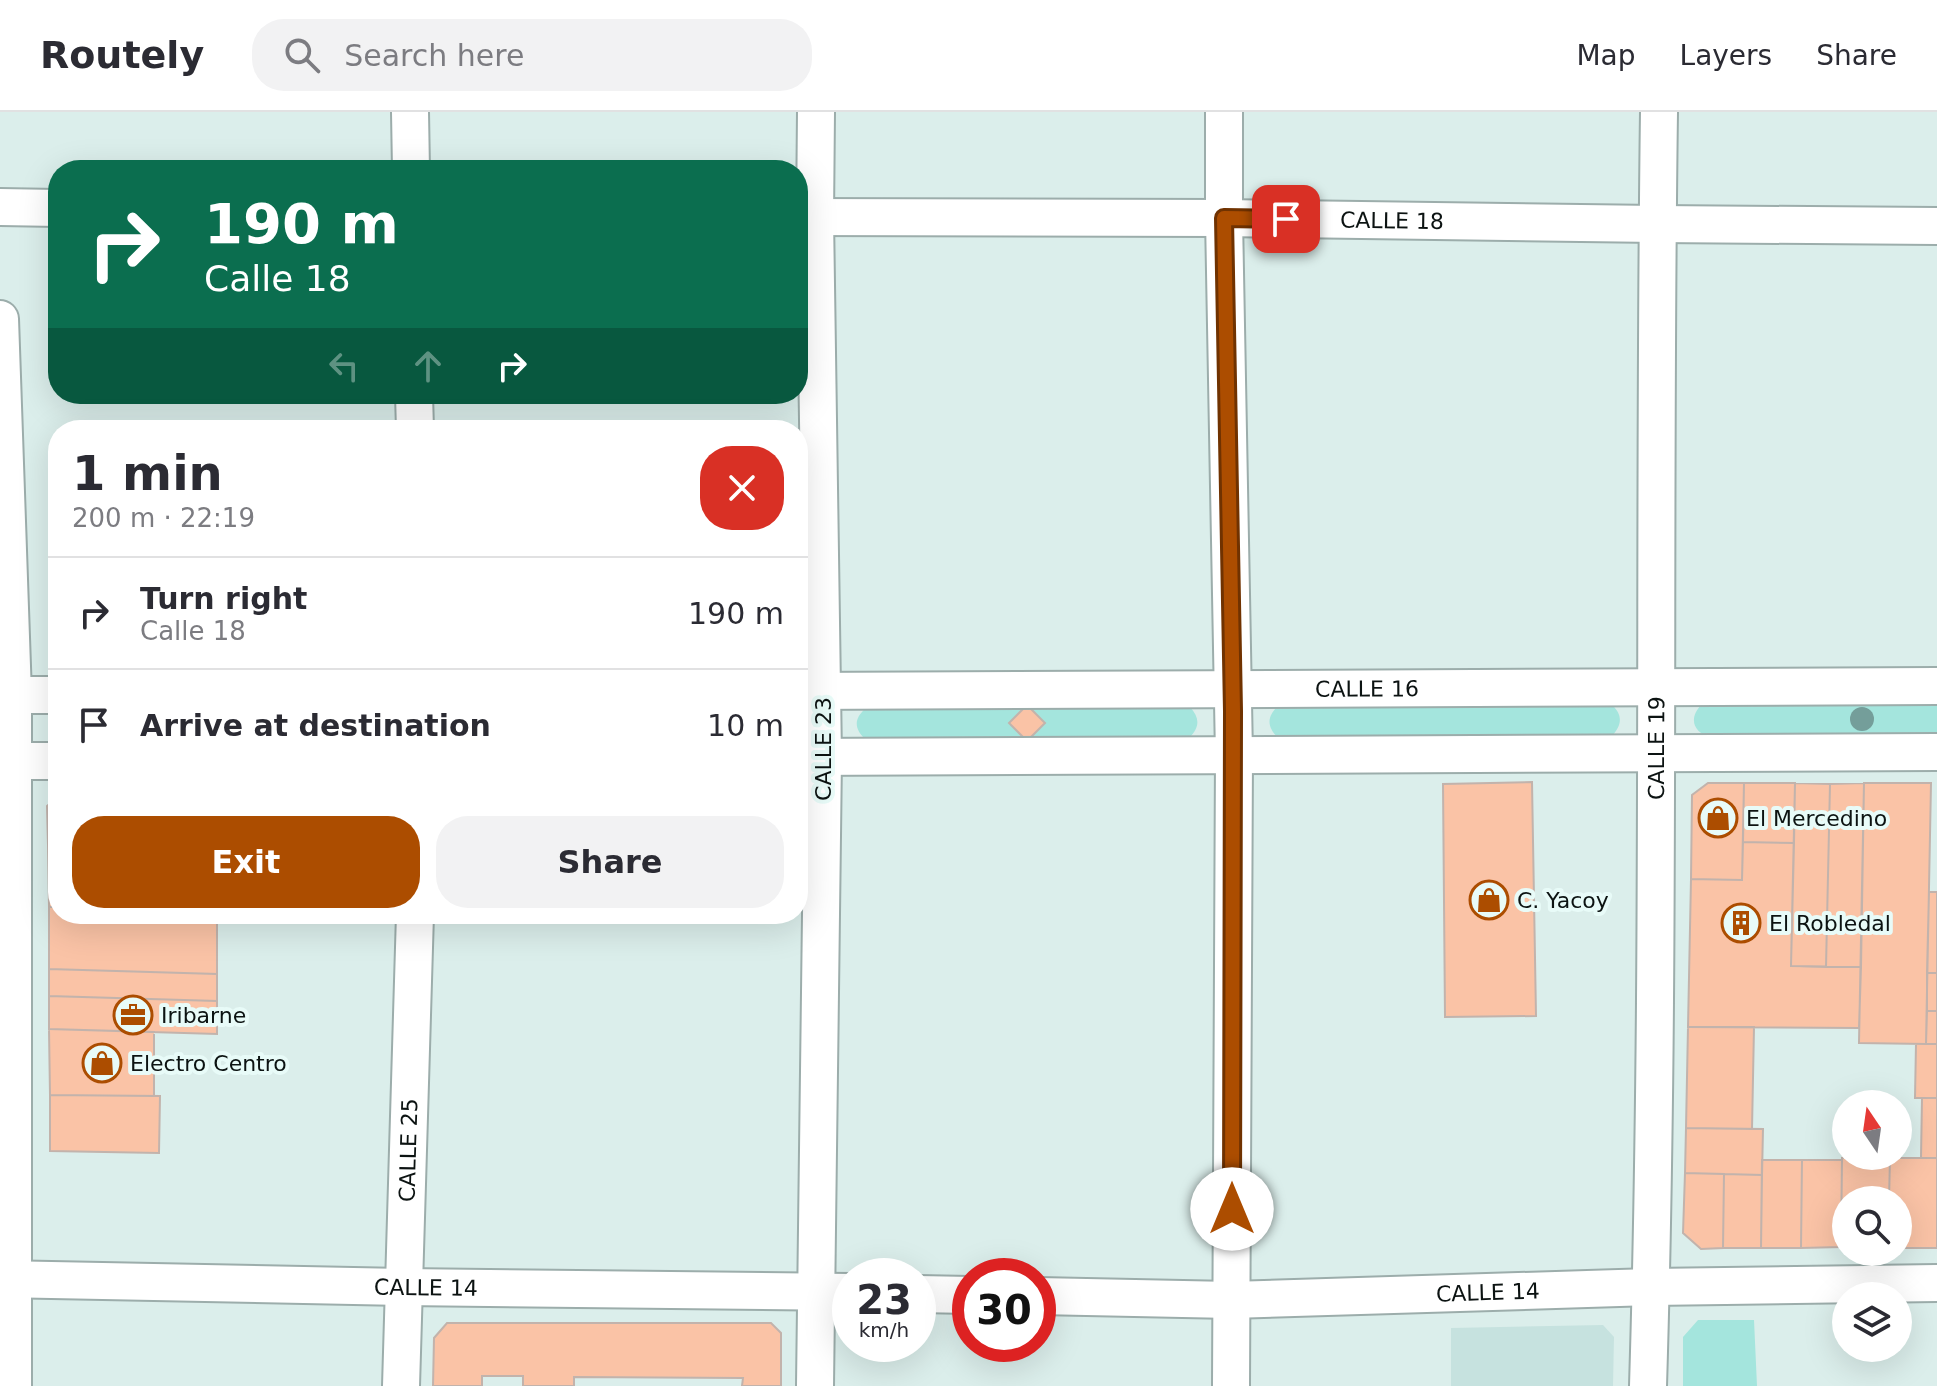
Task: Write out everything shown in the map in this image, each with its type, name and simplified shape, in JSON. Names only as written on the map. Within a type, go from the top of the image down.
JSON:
[{"type":"street","points":[[410,112],[411,160]]},
{"type":"street","name":"CALLE 23","points":[[808,205],[816,112]]},
{"type":"street","points":[[1224,112],[1234,755],[1231,1386]]},
{"type":"street","name":"CALLE 19","points":[[1648,1386],[1657,753],[1659,112]]},
{"type":"street","points":[[0,207],[48,208]]},
{"type":"street","name":"CALLE 18","points":[[808,217],[1937,226]]},
{"type":"street","points":[[0,319],[6,695],[7,1279],[13,1386]]},
{"type":"street","name":"CALLE 23","points":[[808,375],[811,757],[832,1268]]},
{"type":"street","name":"CALLE 16","points":[[810,691],[1937,686]]},
{"type":"street","points":[[6,695],[48,695]]},
{"type":"street","points":[[811,757],[1937,752]]},
{"type":"street","points":[[6,761],[48,761]]},
{"type":"street","name":"CALLE 25","points":[[401,1386],[415,924]]},
{"type":"street","name":"CALLE 14","points":[[7,1279],[832,1292]]},
{"type":"street","name":"CALLE 14","points":[[1056,1296],[1231,1300],[1651,1287],[1937,1283]]},
{"type":"street","name":"CALLE 23","points":[[815,1386],[832,1297]]},
{"type":"shaded area","points":[[1937,701],[1937,736],[1711,737],[1700,732],[1694,724],[1695,714],[1702,704]]},
{"type":"shaded area","points":[[1612,705],[1620,720],[1612,736],[1277,737],[1270,722],[1271,714],[1277,707]]},
{"type":"shaded area","points":[[1190,707],[1197,722],[1189,738],[865,739],[857,724],[865,709]]},
{"type":"shaded area","points":[[1698,1320],[1754,1320],[1757,1386],[1683,1386],[1683,1337]]},
{"type":"shaded area","points":[[1603,1325],[1614,1337],[1613,1386],[1451,1386],[1451,1328]]},
{"type":"building","points":[[1027,705],[1045,723],[1027,741],[1009,723]]},
{"type":"building","name":"C. Yacoy","points":[[1532,782],[1536,1016],[1445,1017],[1443,784]]},
{"type":"building","name":"El Mercedino","points":[[1708,783],[1744,783],[1742,880],[1691,879],[1692,795]]},
{"type":"building","points":[[1744,783],[1795,783],[1794,843],[1743,842]]},
{"type":"building","points":[[1795,783],[1830,784],[1826,967],[1791,966]]},
{"type":"building","points":[[1864,783],[1861,967],[1826,967],[1830,784]]},
{"type":"building","points":[[1864,783],[1931,783],[1926,1044],[1859,1043]]},
{"type":"building","name":"El Robledal","points":[[1743,842],[1794,843],[1791,966],[1861,967],[1859,1028],[1688,1027],[1691,879],[1742,880]]},
{"type":"building","points":[[1929,892],[1937,892],[1937,973],[1927,973]]},
{"type":"building","points":[[49,924],[217,924],[217,974],[49,969]]},
{"type":"building","points":[[49,969],[217,974],[217,1001],[49,996]]},
{"type":"building","points":[[1927,973],[1937,973],[1937,1011],[1927,1011]]},
{"type":"building","name":"Iribarne","points":[[49,996],[217,1001],[217,1034],[49,1029]]},
{"type":"building","points":[[1927,1011],[1937,1011],[1937,1044],[1926,1044]]},
{"type":"building","points":[[1688,1027],[1754,1027],[1752,1129],[1686,1128]]},
{"type":"building","name":"Electro Centro","points":[[49,1029],[154,1032],[154,1096],[50,1095]]},
{"type":"building","points":[[1916,1044],[1937,1044],[1937,1098],[1915,1098]]},
{"type":"building","points":[[50,1095],[160,1096],[159,1153],[50,1151]]},
{"type":"building","points":[[1922,1098],[1937,1098],[1937,1158],[1921,1158]]},
{"type":"building","points":[[1686,1128],[1763,1129],[1762,1175],[1685,1173]]},
{"type":"building","points":[[1912,1158],[1937,1158],[1937,1248],[1912,1248],[1912,1186],[1889,1186],[1890,1170],[1912,1170]]},
{"type":"building","points":[[1762,1160],[1802,1160],[1801,1248],[1761,1248]]},
{"type":"building","points":[[1802,1160],[1832,1160],[1832,1170],[1842,1170],[1842,1186],[1832,1186],[1832,1247],[1801,1248]]},
{"type":"building","points":[[1842,1170],[1890,1170],[1889,1186],[1842,1186]]},
{"type":"building","points":[[1685,1173],[1724,1174],[1723,1248],[1701,1249],[1683,1233]]},
{"type":"building","points":[[1724,1174],[1762,1175],[1761,1248],[1723,1248]]},
{"type":"building","points":[[447,1323],[771,1323],[781,1333],[781,1386],[742,1386],[743,1378],[574,1377],[574,1386],[523,1386],[523,1376],[482,1376],[482,1386],[433,1386],[434,1338]]},
{"type":"place","name":"El Mercedino","points":[[1718,818]]},
{"type":"place","name":"C. Yacoy","points":[[1489,900]]},
{"type":"place","name":"El Robledal","points":[[1741,923]]},
{"type":"place","name":"Iribarne","points":[[133,1015]]},
{"type":"place","name":"Electro Centro","points":[[102,1063]]},
{"type":"route","points":[[1232,1209],[1233,711],[1224,218],[1286,219]]}]
